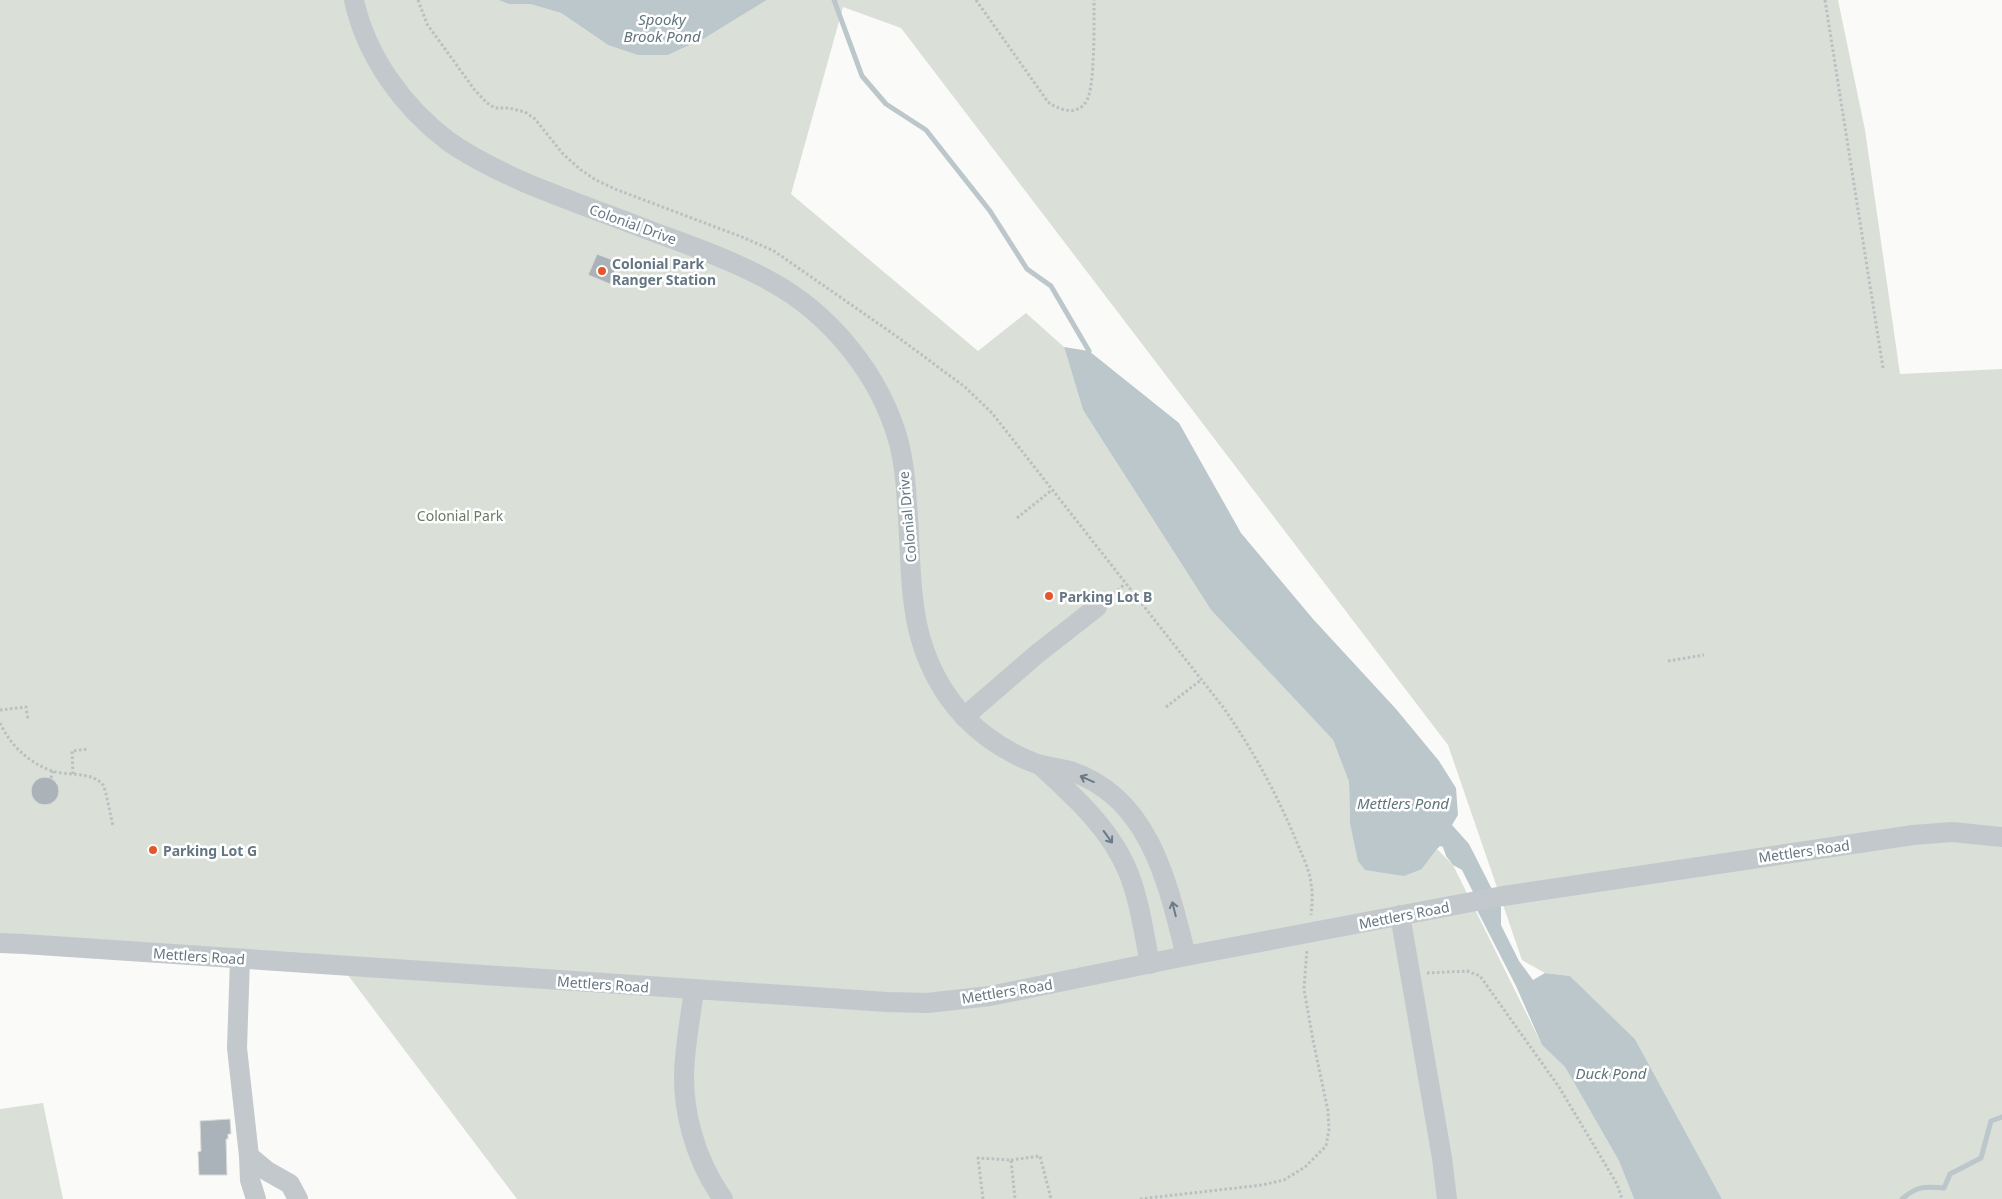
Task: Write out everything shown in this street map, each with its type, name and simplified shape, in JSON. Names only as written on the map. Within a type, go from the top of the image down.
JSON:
[{"type":"street","name":"Colonial Drive","points":[[354,0],[365,34],[377,60],[393,85],[427,124],[450,142],[486,164],[526,183],[747,269],[790,294],[821,318],[841,338],[872,379],[899,444],[907,497],[916,625],[924,652],[935,677],[964,717],[994,742],[1038,764],[1070,772],[1094,782],[1113,794],[1129,810],[1144,832],[1168,883],[1186,956]]},
{"type":"street","points":[[964,717],[1037,654],[1098,607]]},
{"type":"street","name":"Colonial Drive","points":[[1038,764],[1087,812],[1117,850],[1135,894],[1150,964]]},
{"type":"street","name":"Mettlers Road","points":[[0,943],[694,990],[927,1003],[990,996],[1186,956],[1503,896],[1913,835],[1952,832],[2002,837]]},
{"type":"street","points":[[1400,915],[1442,1158],[1447,1199]]},
{"type":"street","points":[[240,959],[237,1048],[250,1180],[256,1199]]},
{"type":"street","points":[[694,990],[684,1059],[685,1090],[695,1142],[706,1170],[723,1199]]},
{"type":"street","points":[[249,1156],[267,1171],[290,1184],[298,1199]]},
{"type":"path","points":[[418,0],[427,24],[474,89],[487,103],[495,108],[509,108],[530,115],[563,154],[596,180],[742,237],[774,252],[899,338],[965,387],[992,413],[1245,739],[1292,830],[1312,884],[1310,923]]},
{"type":"path","points":[[976,0],[1048,102],[1058,110],[1070,111],[1080,108],[1088,100],[1091,82],[1094,0]]},
{"type":"path","points":[[1825,0],[1883,368]]},
{"type":"path","points":[[1016,518],[1052,490]]},
{"type":"path","points":[[1668,661],[1704,655]]},
{"type":"path","points":[[1166,708],[1201,680]]},
{"type":"path","points":[[0,710],[26,707],[28,720]]},
{"type":"path","points":[[0,723],[7,738],[28,760],[53,771],[95,779],[104,786],[114,826]]},
{"type":"path","points":[[73,774],[72,751],[88,749]]},
{"type":"path","points":[[50,778],[53,771]]},
{"type":"path","points":[[1140,1199],[1262,1185],[1284,1180],[1305,1167],[1326,1146],[1329,1130],[1328,1111],[1304,989],[1308,944]]},
{"type":"path","points":[[1411,973],[1467,971],[1480,976],[1559,1087],[1617,1184],[1622,1199]]},
{"type":"path","points":[[983,1199],[978,1158],[1010,1160],[1040,1156],[1051,1199]]},
{"type":"path","points":[[1010,1160],[1015,1199]]},
{"type":"green space","name":"Colonial Park","points":[[0,0],[498,0],[509,4],[530,4],[561,13],[608,45],[668,55],[705,38],[767,0],[1838,0],[1865,130],[1900,374],[2002,369],[2002,1199],[1722,1199],[1635,1039],[1570,976],[1545,973],[1522,960],[1448,745],[901,28],[843,7],[791,194],[978,351],[1026,313],[1064,347],[1083,410],[1211,610],[1333,740],[1349,782],[1350,823],[1422,869],[1437,849],[1453,865],[1542,1045],[1565,1067],[1619,1161],[1634,1199],[517,1199],[335,958],[0,943]]},
{"type":"green space","points":[[43,1103],[63,1199],[0,1199],[0,1109]]},
{"type":"water","name":"Spooky Brook Pond","points":[[498,0],[767,0],[705,38],[668,55],[638,55],[608,45],[561,13],[530,4],[509,4]]},
{"type":"water","name":"Mettlers Pond","points":[[1064,347],[1089,351],[1179,423],[1241,533],[1313,619],[1396,709],[1439,761],[1456,788],[1458,815],[1452,825],[1469,844],[1501,907],[1501,925],[1519,961],[1533,980],[1545,973],[1570,976],[1635,1039],[1722,1199],[1634,1199],[1619,1161],[1565,1067],[1542,1045],[1516,986],[1478,912],[1473,892],[1462,870],[1453,865],[1446,856],[1443,847],[1440,846],[1437,849],[1422,869],[1404,876],[1365,870],[1358,861],[1350,823],[1349,782],[1333,740],[1211,610],[1083,410]]},
{"type":"building","name":"Colonial Park Ranger Station","points":[[597,254],[618,262],[610,284],[588,275]]},
{"type":"building","points":[[45,777],[55,781],[59,791],[55,801],[45,805],[35,801],[31,791],[35,781]]},
{"type":"building","points":[[230,1119],[231,1134],[228,1134],[228,1139],[226,1139],[227,1175],[199,1175],[198,1152],[201,1151],[200,1121]]},
{"type":"waterway","points":[[834,0],[862,76],[886,104],[926,130],[990,211],[1027,269],[1051,286],[1089,351]]},
{"type":"waterway","points":[[1902,1199],[1917,1189],[1944,1188],[1950,1174],[1981,1158],[1991,1121],[2002,1117]]},
{"type":"place","name":"Colonial Park Ranger Station","points":[[602,271]]},
{"type":"place","name":"Parking Lot B","points":[[1049,596]]},
{"type":"place","name":"Parking Lot G","points":[[153,850]]},
{"type":"water label","name":"Duck Pond","points":[[1611,1073]]}]
